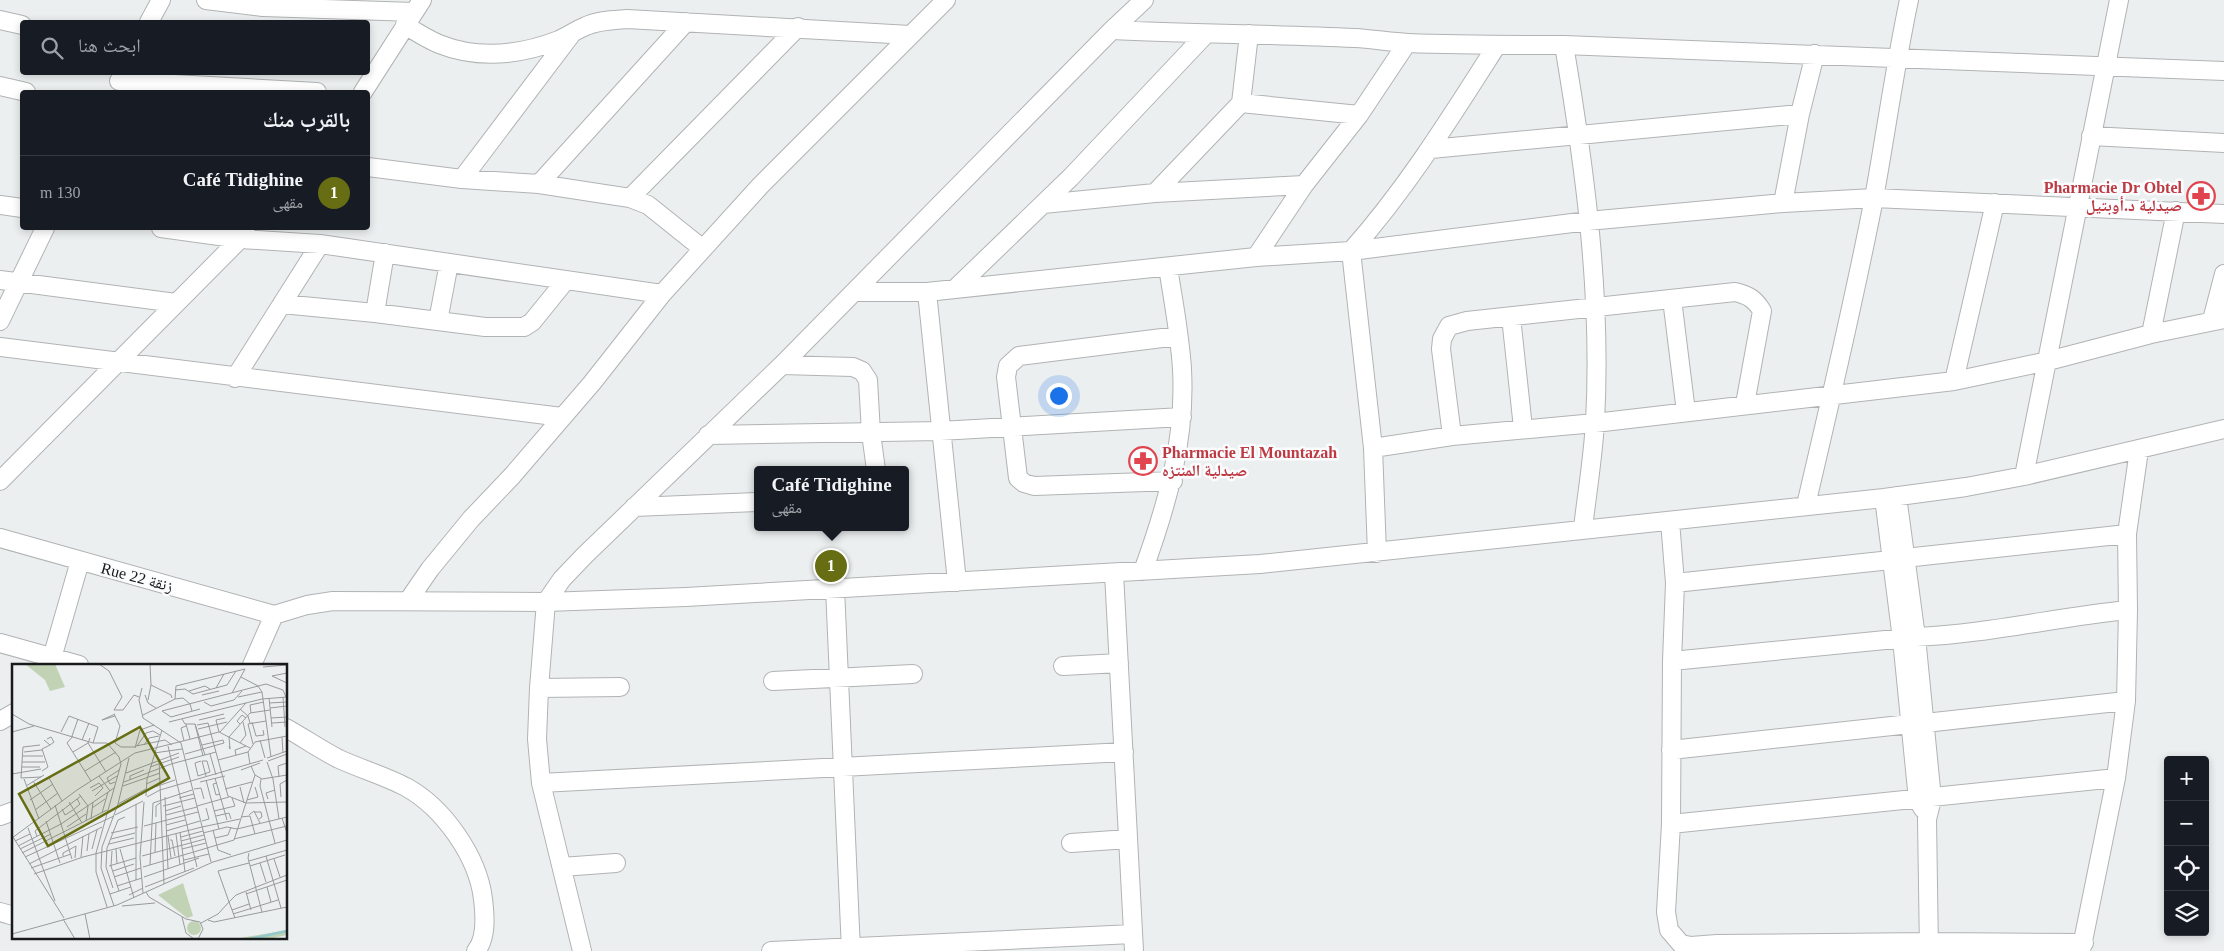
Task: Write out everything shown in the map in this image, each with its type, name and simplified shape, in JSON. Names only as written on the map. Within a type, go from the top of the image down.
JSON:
[{"type":"street","points":[[150,20],[161,0]]},
{"type":"street","points":[[206,0],[263,7],[414,12]]},
{"type":"street","points":[[408,601],[430,569],[471,519],[512,476],[592,383],[662,294],[703,248],[760,186],[946,0]]},
{"type":"street","points":[[582,951],[541,782],[537,739],[546,602],[562,579],[708,435],[782,366],[1112,30],[1144,0]]},
{"type":"street","points":[[1806,505],[1832,395],[1874,198],[1897,58],[1909,0]]},
{"type":"street","points":[[2024,476],[2118,0]]},
{"type":"street","points":[[414,12],[437,44],[463,52],[488,54],[512,53],[538,48],[600,21],[628,19],[798,27],[910,35]]},
{"type":"street","points":[[364,90],[414,12]]},
{"type":"street","points":[[0,20],[20,25]]},
{"type":"street","points":[[538,184],[686,22]]},
{"type":"street","points":[[630,198],[798,27]]},
{"type":"street","points":[[1112,30],[1205,35],[1250,34],[1357,38],[1497,45],[1564,44],[2224,71]]},
{"type":"street","points":[[1155,193],[1241,103],[1250,34]]},
{"type":"street","points":[[462,180],[570,35]]},
{"type":"street","points":[[956,288],[1121,126],[1205,35]]},
{"type":"street","points":[[1256,257],[1304,185],[1359,115],[1407,42]]},
{"type":"street","points":[[1564,44],[1579,136],[1596,306],[1595,423],[1583,528]]},
{"type":"street","points":[[1350,251],[1372,228],[1431,148],[1497,45]]},
{"type":"street","points":[[1783,203],[1800,114],[1815,54]]},
{"type":"street","points":[[118,82],[278,90]]},
{"type":"street","points":[[0,86],[20,91]]},
{"type":"street","points":[[1241,103],[1359,115]]},
{"type":"street","points":[[1431,148],[1579,136],[1800,114]]},
{"type":"street","points":[[2091,136],[2224,143]]},
{"type":"street","points":[[370,167],[462,180],[538,184],[630,198],[648,205],[703,248]]},
{"type":"street","points":[[1043,204],[1155,193],[1304,185]]},
{"type":"street","points":[[855,292],[927,292],[1256,257],[1350,251],[1588,220],[1783,203],[1874,198],[2224,214]]},
{"type":"street","points":[[1954,381],[1995,203]]},
{"type":"street","points":[[0,205],[20,208]]},
{"type":"street","points":[[2151,334],[2176,211]]},
{"type":"street","points":[[0,321],[44,230]]},
{"type":"street","points":[[195,230],[246,233],[662,294]]},
{"type":"street","points":[[1,478],[246,233]]},
{"type":"street","points":[[235,378],[320,244]]},
{"type":"street","points":[[1350,251],[1373,448],[1377,553]]},
{"type":"street","points":[[375,312],[385,253]]},
{"type":"street","points":[[438,321],[449,263]]},
{"type":"street","points":[[1143,570],[1173,481],[1182,417],[1182,369],[1168,267]]},
{"type":"street","points":[[1373,448],[1452,436],[1523,428],[1595,423],[1954,381],[2048,361],[2151,334],[2218,319],[2224,274]]},
{"type":"street","points":[[0,280],[176,303]]},
{"type":"street","points":[[282,304],[375,312],[485,327],[524,327],[532,322],[566,280]]},
{"type":"street","points":[[927,292],[957,582]]},
{"type":"street","points":[[1452,436],[1441,349],[1444,332],[1449,326],[1456,322],[1596,306],[1735,292],[1748,295],[1757,302],[1762,310],[1745,404]]},
{"type":"street","points":[[1672,299],[1686,412]]},
{"type":"street","points":[[1512,317],[1523,428]]},
{"type":"street","points":[[1173,481],[1034,486],[1024,483],[1018,478],[1006,376],[1008,366],[1019,356],[1178,336]]},
{"type":"street","points":[[0,347],[235,378],[562,417]]},
{"type":"street","points":[[782,366],[854,367],[862,371],[868,380],[870,388],[870,433],[875,466]]},
{"type":"street","points":[[708,435],[940,431],[1182,417]]},
{"type":"street","points":[[252,664],[274,615],[307,605],[333,600],[546,602],[686,597],[1114,574],[1143,570],[1260,564],[1377,553],[1583,528],[1890,497],[1966,487],[2024,476],[2224,430]]},
{"type":"street","points":[[1670,520],[1675,583],[1672,661],[1671,824],[1666,912],[1670,930],[1682,944],[1717,948],[2082,947],[2116,778],[2126,701],[2127,534],[2140,450]]},
{"type":"street","points":[[1890,497],[1909,638],[1928,819],[1929,946]]},
{"type":"street","points":[[634,507],[754,502]]},
{"type":"street","points":[[1675,583],[2127,534]]},
{"type":"street","name":"Rue 22 زنقة","points":[[0,538],[274,615]]},
{"type":"street","points":[[52,658],[80,561]]},
{"type":"street","points":[[771,951],[1133,942],[1114,574]]},
{"type":"street","points":[[835,588],[851,949]]},
{"type":"street","points":[[1672,661],[1909,638],[1953,636],[2077,615],[2128,610]]},
{"type":"street","points":[[0,643],[75,664]]},
{"type":"street","points":[[1063,666],[1119,663]]},
{"type":"street","points":[[773,681],[913,674]]},
{"type":"street","points":[[539,688],[620,687]]},
{"type":"street","points":[[1671,750],[2126,701]]},
{"type":"street","points":[[0,721],[12,714]]},
{"type":"street","points":[[288,729],[338,758],[407,788],[435,810],[453,829],[471,857],[482,885],[486,916],[482,936],[476,951]]},
{"type":"street","points":[[541,782],[1124,752]]},
{"type":"street","points":[[1671,824],[2116,778]]},
{"type":"street","points":[[0,816],[12,812]]},
{"type":"street","points":[[1071,843],[1128,839]]},
{"type":"street","points":[[562,867],[616,863]]},
{"type":"place","name":"Pharmacie Dr Obtel صيدلية د.أوبتيل","points":[[2201,196]]},
{"type":"place","name":"Pharmacie El Mountazah صيدلية المنتزه","points":[[1143,461]]},
{"type":"place","name":"Café Tidighine","points":[[831,566]]}]
